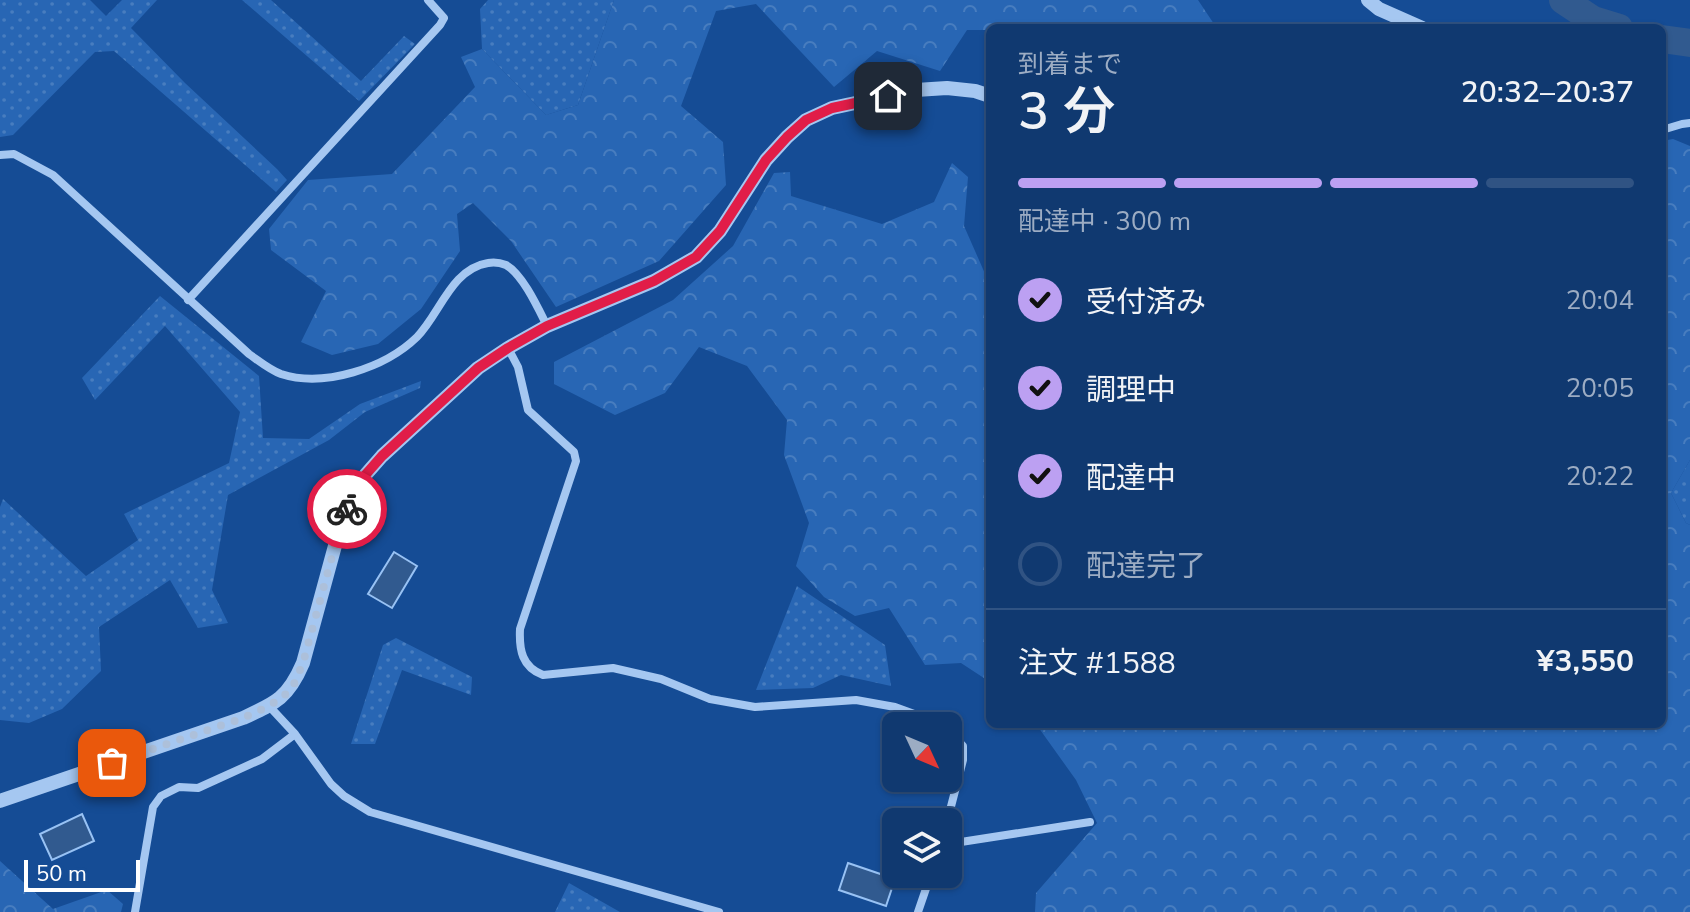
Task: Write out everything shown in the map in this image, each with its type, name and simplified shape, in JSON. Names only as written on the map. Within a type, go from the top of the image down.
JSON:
[{"type":"street","points":[[188,300],[440,25],[444,18],[428,0]]},
{"type":"street","points":[[1368,0],[1379,9],[1413,24]]},
{"type":"street","points":[[0,801],[243,718],[284,696],[294,684],[303,663],[342,520],[360,481],[382,456],[478,368],[508,348],[547,326],[654,281],[696,257],[720,231],[766,160],[806,120],[832,108],[916,90],[947,88],[986,95]]},
{"type":"street","points":[[1666,129],[1690,123]]},
{"type":"street","points":[[0,155],[14,154],[53,175],[249,354],[279,373],[313,380],[345,375],[391,356],[418,336],[452,288],[471,269],[484,264],[505,265],[528,291],[547,326]]},
{"type":"street","points":[[508,348],[518,367],[528,410],[574,452],[576,461],[520,629],[521,653],[533,671],[543,675],[613,668],[661,679],[710,699],[755,707],[856,700],[909,712]]},
{"type":"street","points":[[269,706],[295,734],[331,784],[370,812],[719,912]]},
{"type":"street","points":[[135,912],[153,807],[161,796],[179,787],[198,788],[262,759],[295,734]]},
{"type":"street","points":[[962,842],[1090,822]]},
{"type":"street","points":[[918,912],[926,888]]},
{"type":"green space","points":[[0,0],[90,0],[106,16],[122,0],[157,0],[131,28],[287,180],[276,192],[114,51],[95,52],[13,135],[0,137]]},
{"type":"green space","points":[[242,0],[271,0],[361,81],[404,36],[415,44],[359,101]]},
{"type":"green space","points":[[488,0],[614,0],[578,105],[546,115],[482,49],[480,9]]},
{"type":"green space","points":[[614,0],[1198,0],[1214,24],[986,24],[986,30],[967,30],[940,71],[877,51],[834,87],[756,4],[716,11],[681,106],[723,142],[726,185],[659,261],[556,307],[511,241],[473,203],[457,214],[460,251],[421,309],[378,344],[332,355],[301,342],[326,291],[271,250],[269,229],[308,180],[392,174],[475,87],[461,57],[482,49],[546,115],[578,105]]},
{"type":"green space","points":[[1673,139],[1690,146],[1690,460],[1671,493],[1686,523],[1690,525],[1690,912],[1035,912],[1036,893],[1097,823],[1076,780],[1039,728],[1666,728],[1666,140]]},
{"type":"green space","points":[[952,163],[968,177],[964,226],[986,276],[986,679],[961,663],[925,665],[889,608],[855,616],[824,597],[796,566],[809,523],[784,455],[787,420],[747,366],[699,347],[665,393],[615,415],[554,384],[554,362],[673,300],[733,246],[774,173],[790,172],[791,196],[882,224],[934,202]]},
{"type":"green space","points":[[160,296],[259,376],[263,438],[309,439],[360,404],[421,381],[420,388],[365,412],[329,440],[228,495],[212,590],[228,623],[198,628],[170,580],[99,627],[101,671],[62,709],[29,723],[0,720],[0,507],[3,499],[86,576],[138,540],[124,514],[229,463],[240,412],[165,326],[95,400],[82,378]]},
{"type":"green space","points":[[1690,460],[1690,525],[1686,523],[1671,493]]},
{"type":"green space","points":[[797,586],[885,645],[891,686],[841,675],[813,688],[756,690]]},
{"type":"green space","points":[[396,638],[472,677],[471,695],[402,670],[375,744],[351,744],[383,645]]},
{"type":"green space","points":[[0,861],[53,909],[107,890],[123,904],[121,912],[0,912]]},
{"type":"green space","points":[[569,883],[620,912],[555,912]]},
{"type":"shaded area","points":[[394,552],[417,566],[392,608],[368,594]]},
{"type":"shaded area","points":[[82,814],[94,841],[52,860],[40,834]]},
{"type":"shaded area","points":[[848,863],[882,875],[882,888],[892,888],[886,906],[839,890]]},
{"type":"waterway","points":[[1563,0],[1593,20],[1606,24]]},
{"type":"waterway","points":[[1666,40],[1690,43]]},
{"type":"way so far","points":[[112,763],[243,718],[284,696],[294,684],[303,663],[347,509]]},
{"type":"route","points":[[347,509],[360,481],[382,456],[478,368],[547,326],[654,281],[696,257],[720,231],[766,160],[806,120],[832,108],[888,96]]}]
